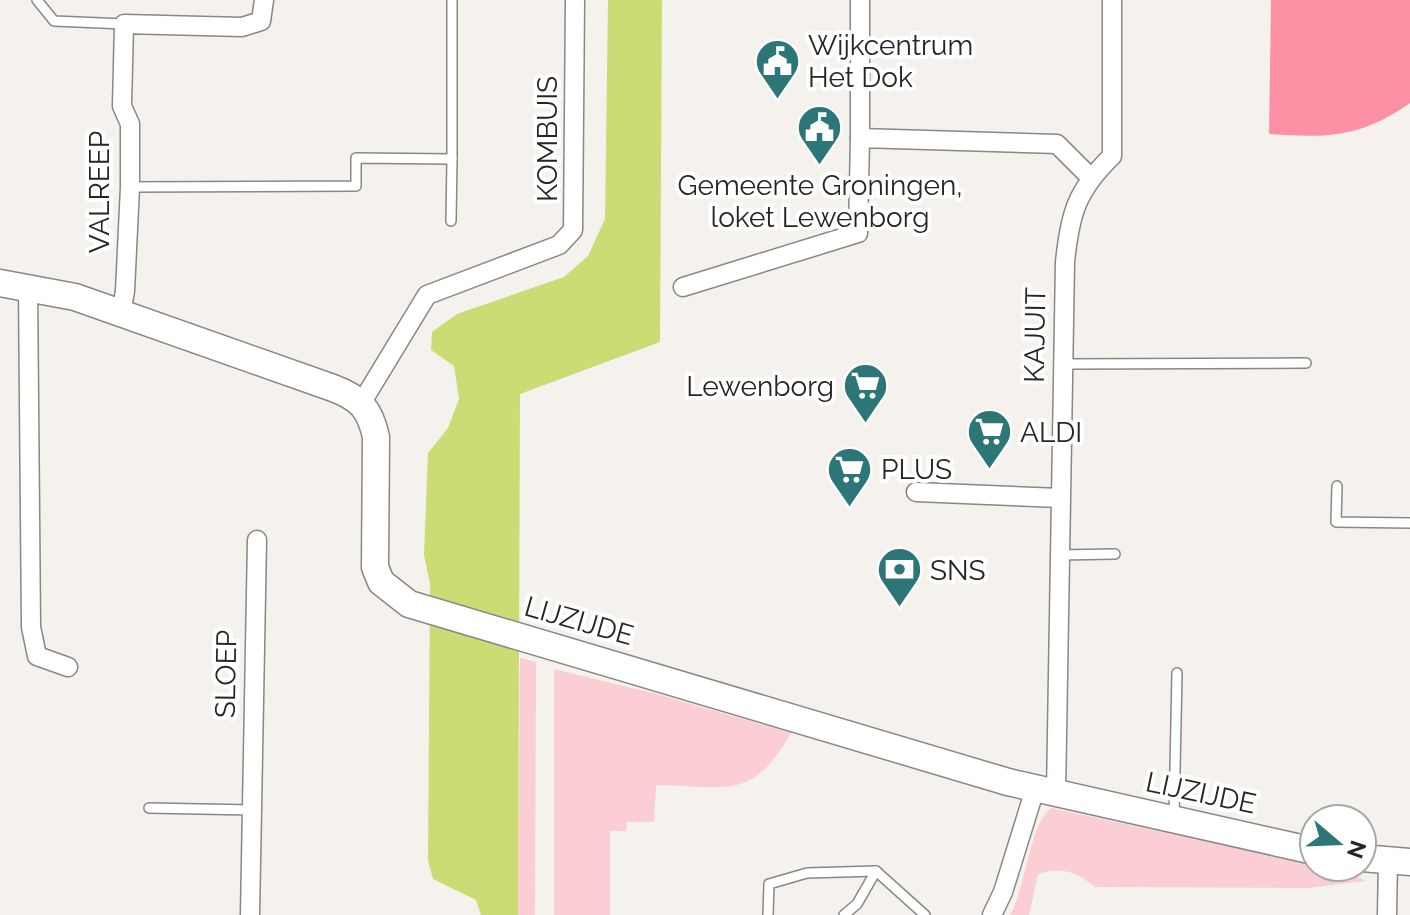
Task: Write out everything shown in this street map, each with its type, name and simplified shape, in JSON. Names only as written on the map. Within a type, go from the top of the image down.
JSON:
[{"type":"street","points":[[124,24],[242,27],[261,21],[264,0]]},
{"type":"street","name":"KOMBUIS","points":[[362,402],[414,311],[427,295],[559,245],[573,230],[575,0]]},
{"type":"street","points":[[683,287],[859,242],[860,0]]},
{"type":"street","name":"KAJUIT","points":[[992,915],[1045,792],[1059,555],[1070,215],[1090,177],[1112,156],[1112,0]]},
{"type":"street","name":"VALREEP","points":[[121,314],[130,187],[130,124],[122,106],[124,24]]},
{"type":"street","points":[[860,138],[1057,144],[1090,177]]},
{"type":"street","points":[[0,283],[75,297],[333,388],[362,402]]},
{"type":"street","points":[[28,287],[31,627],[37,656],[68,667]]},
{"type":"street","name":"LIJZIJDE","points":[[362,402],[372,416],[376,437],[375,567],[381,582],[393,594],[426,609],[1045,792],[1298,847]]},
{"type":"street","points":[[916,492],[1060,498]]},
{"type":"street","name":"SLOEP","points":[[250,915],[257,540]]},
{"type":"street","points":[[1378,860],[1399,862],[1387,915]]},
{"type":"lane","points":[[37,0],[54,21],[124,24]]},
{"type":"lane","points":[[451,221],[452,0]]},
{"type":"lane","points":[[130,187],[356,186],[356,158],[452,159]]},
{"type":"lane","points":[[1063,364],[1306,363]]},
{"type":"lane","points":[[1337,486],[1336,522],[1410,523]]},
{"type":"lane","points":[[1059,555],[1115,554]]},
{"type":"lane","points":[[1173,820],[1177,673]]},
{"type":"lane","points":[[149,808],[252,810]]},
{"type":"lane","points":[[844,915],[857,904],[876,871]]},
{"type":"lane","points":[[768,915],[769,884],[807,873],[876,871],[925,915]]},
{"type":"shaded area","points":[[608,0],[662,0],[660,342],[520,394],[518,915],[481,915],[476,900],[433,879],[428,860],[430,584],[424,555],[428,453],[448,428],[459,399],[454,366],[431,350],[432,332],[457,314],[564,277],[588,256],[605,219]]},
{"type":"shaded area","points":[[1271,0],[1410,0],[1410,103],[1375,123],[1342,133],[1308,136],[1269,134]]},
{"type":"shaded area","points":[[520,658],[536,662],[535,915],[518,915]]},
{"type":"shaded area","points":[[554,669],[657,694],[791,733],[777,755],[750,780],[720,787],[656,785],[654,822],[627,822],[626,831],[610,831],[610,915],[554,915]]},
{"type":"shaded area","points":[[1051,808],[1298,862],[1298,883],[1349,883],[1307,888],[1095,887],[1075,874],[1054,871],[1038,874],[1029,915],[1010,915],[1044,816]]},
{"type":"place","name":"Wijkcentrum Het Dok","points":[[777,100]]},
{"type":"place","name":"Gemeente Groningen, loket Lewenborg","points":[[820,167]]},
{"type":"place","name":"Lewenborg","points":[[865,425]]},
{"type":"place","name":"ALDI","points":[[989,471]]},
{"type":"place","name":"PLUS","points":[[850,508]]},
{"type":"place","name":"SNS","points":[[899,609]]}]
